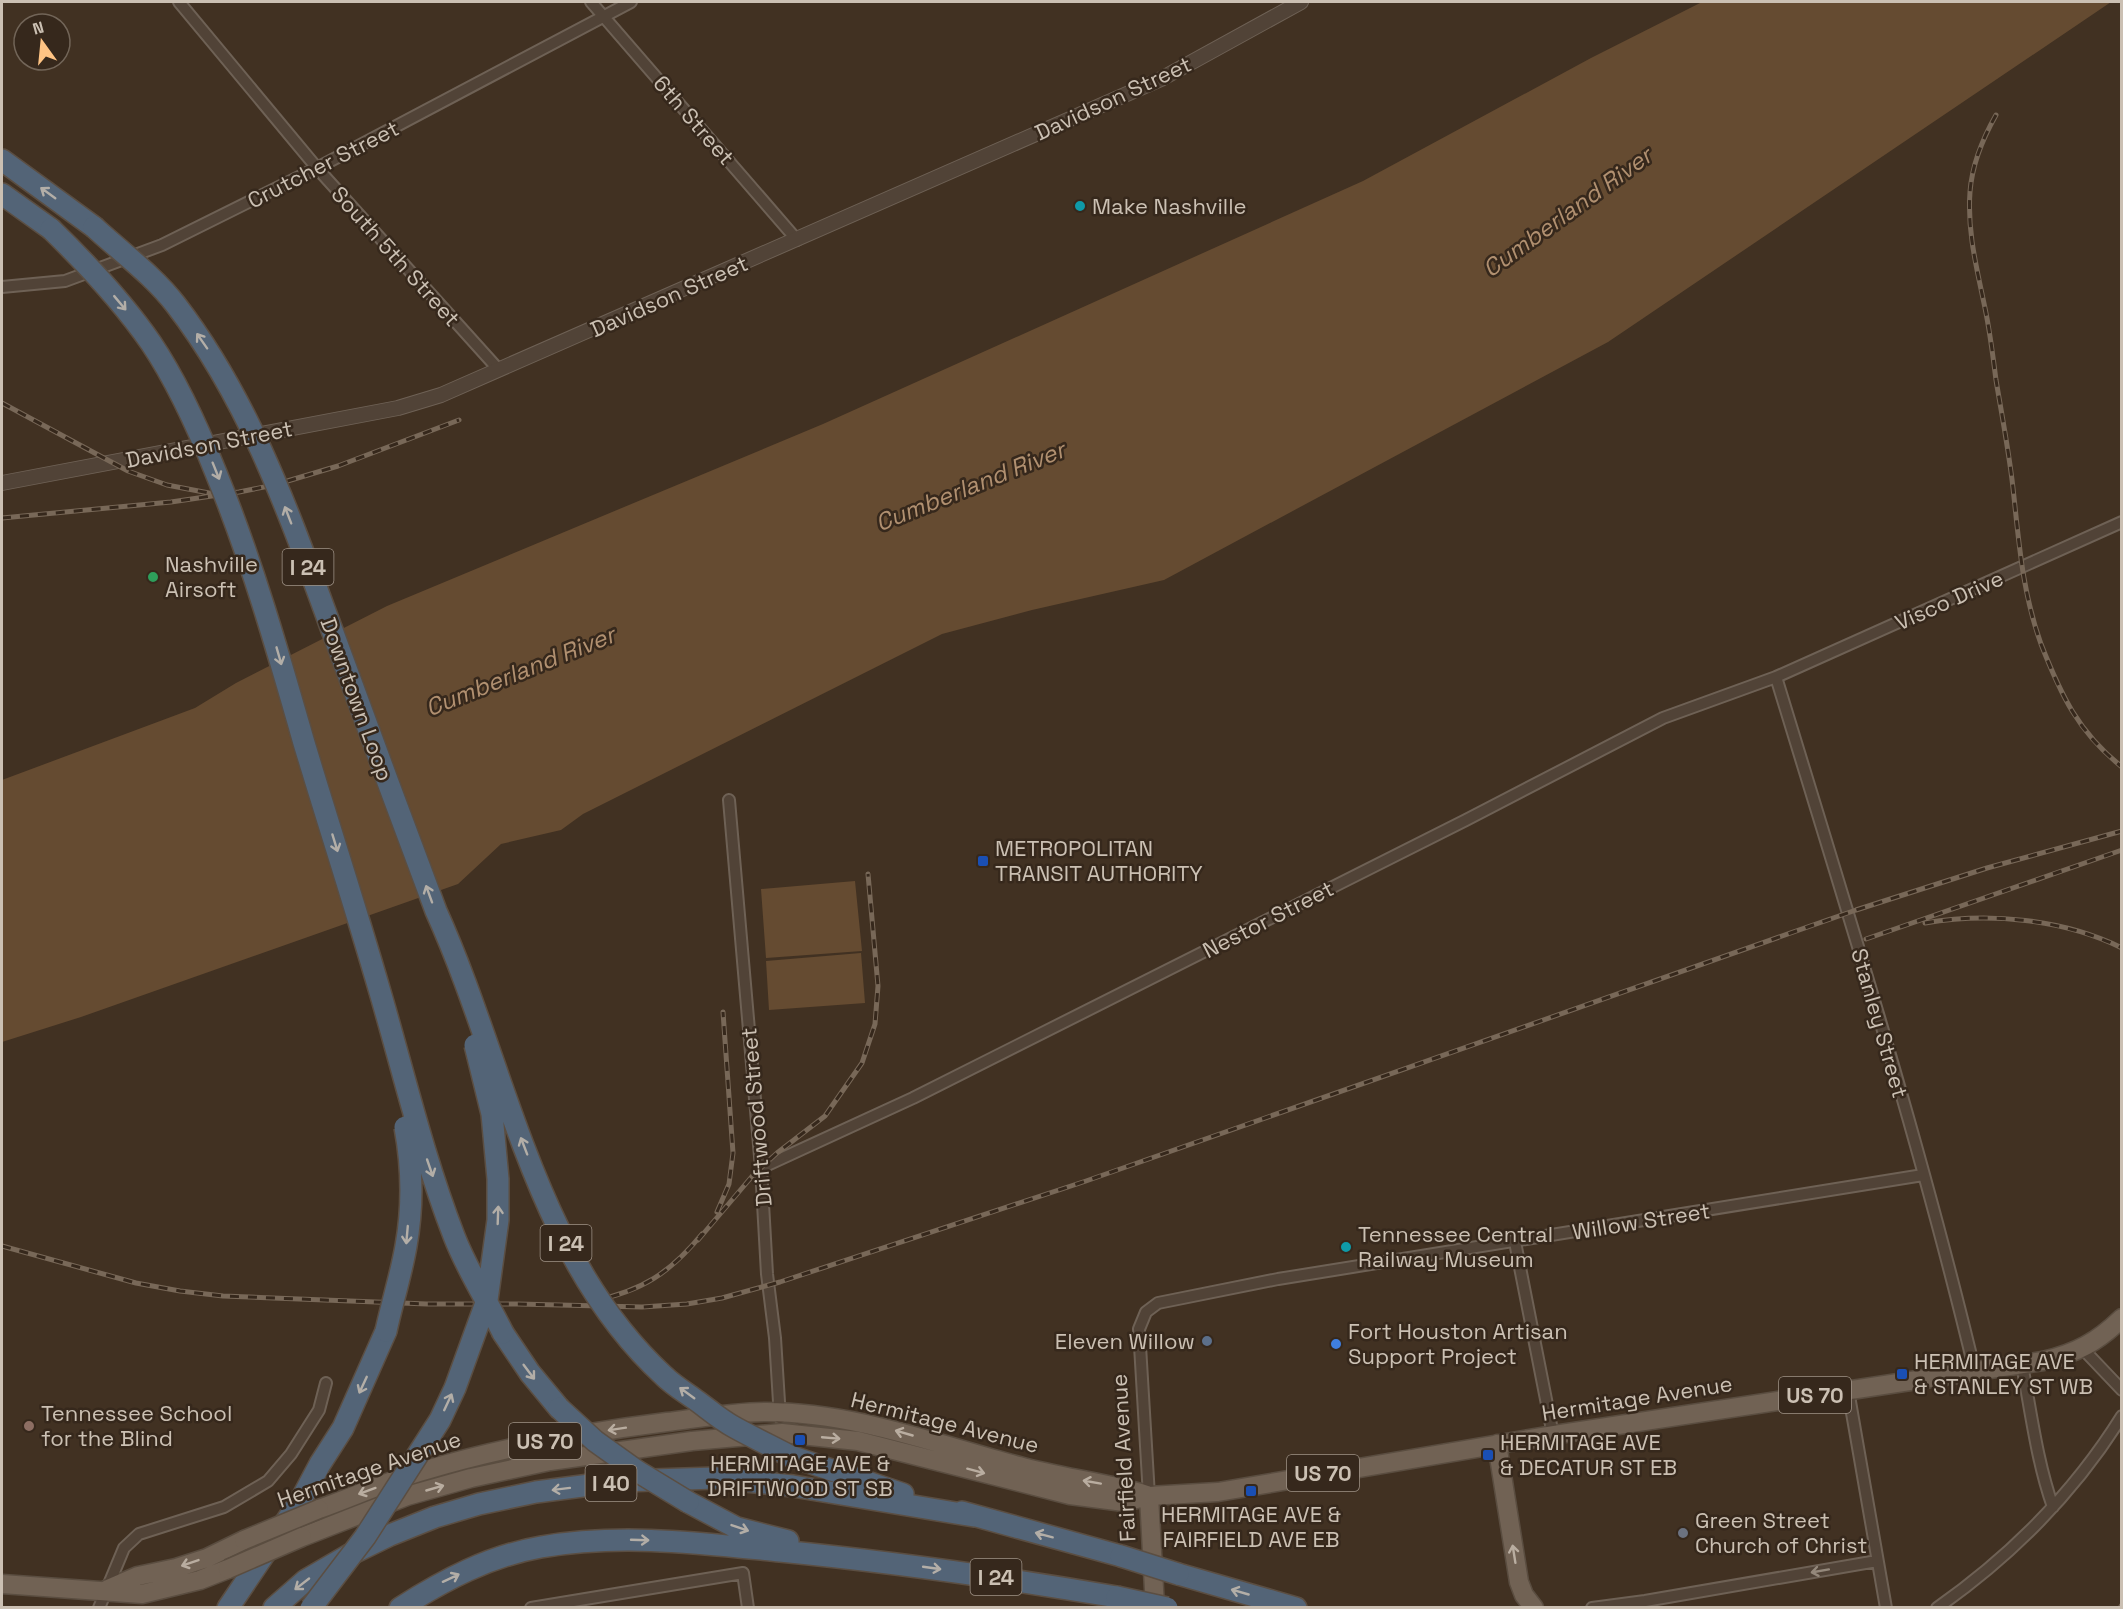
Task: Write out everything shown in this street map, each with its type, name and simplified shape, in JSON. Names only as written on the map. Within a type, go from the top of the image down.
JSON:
[{"type":"highway","name":"Downtown Loop","points":[[2,159],[94,227],[175,303],[210,353],[242,406],[271,470],[435,911],[452,948]]},
{"type":"highway","name":"I 24","points":[[2,194],[51,230],[88,265],[126,309],[152,345],[180,392],[206,447],[234,517],[261,596],[425,1152],[454,1237],[473,1280],[487,1300],[503,1333],[530,1373],[560,1408],[595,1441],[637,1471],[737,1528],[874,1560],[1015,1579],[1167,1608]]},
{"type":"highway","name":"I 24","points":[[452,948],[525,1151],[560,1232],[590,1286],[625,1337],[665,1377],[732,1426],[790,1456],[860,1481],[974,1516],[1121,1556],[1296,1608]]},
{"type":"highway","points":[[311,1608],[365,1536],[440,1420],[455,1388],[487,1300],[498,1220],[497,1154],[492,1114],[452,948]]},
{"type":"highway","points":[[228,1608],[303,1498],[320,1464],[343,1428],[386,1331],[406,1246],[411,1200],[410,1154],[379,990]]},
{"type":"highway","name":"I 40","points":[[274,1608],[306,1580],[390,1534],[468,1507],[536,1492],[621,1481],[716,1478],[794,1486],[974,1516]]},
{"type":"highway","points":[[400,1608],[441,1582],[484,1563],[539,1547],[598,1539],[691,1542],[874,1560]]},
{"type":"main road","name":"Hermitage Avenue","points":[[2,1584],[142,1594],[200,1581],[302,1537],[407,1496],[471,1478],[550,1461],[644,1447],[782,1434],[858,1440],[1070,1495],[1124,1502],[1149,1496],[1218,1491],[1553,1435],[2022,1365],[2063,1356],[2082,1348],[2099,1339],[2121,1318]]},
{"type":"main road","name":"Hermitage Avenue","points":[[107,1590],[138,1576],[176,1568],[207,1558],[319,1509],[424,1470],[559,1438],[693,1419],[765,1412],[885,1427],[1021,1467],[1076,1480],[1122,1487],[1149,1496]]},
{"type":"main road","points":[[1497,1444],[1519,1582],[1524,1596],[1534,1608]]},
{"type":"main road","name":"Fairfield Avenue","points":[[1149,1496],[1155,1608]]},
{"type":"street","name":"South 5th Street","points":[[179,2],[317,168],[499,370]]},
{"type":"street","name":"6th Street","points":[[591,2],[797,240]]},
{"type":"street","name":"Crutcher Street","points":[[2,287],[65,281],[151,249],[317,168],[631,2]]},
{"type":"street","name":"Davidson Street","points":[[2,483],[398,408],[441,395],[1161,79],[1301,2]]},
{"type":"street","name":"Visco Drive","points":[[1776,677],[2121,522]]},
{"type":"street","name":"Nestor Street","points":[[761,1168],[913,1098],[1456,825],[1663,718],[1776,677]]},
{"type":"street","name":"Stanley Street","points":[[1776,677],[1858,946],[1949,1267],[1975,1372]]},
{"type":"street","name":"Driftwood Street","points":[[729,800],[782,1434]]},
{"type":"street","name":"Willow Street","points":[[1149,1309],[1165,1301],[1278,1279],[1923,1175]]},
{"type":"street","points":[[1515,1242],[1553,1435]]},
{"type":"street","name":"Fairfield Avenue","points":[[1149,1309],[1142,1318],[1139,1329],[1149,1496]]},
{"type":"street","points":[[2082,1348],[2121,1390]]},
{"type":"street","points":[[2022,1365],[2038,1454],[2053,1507]]},
{"type":"street","points":[[99,1608],[124,1548],[139,1534],[225,1507],[268,1481],[291,1454],[319,1410],[326,1383]]},
{"type":"street","points":[[1848,1390],[1886,1608]]},
{"type":"street","points":[[1937,1608],[1999,1561],[2053,1507],[2089,1466],[2121,1416]]},
{"type":"street","points":[[1592,1608],[1877,1561]]},
{"type":"street","points":[[531,1608],[744,1573],[748,1608]]},
{"type":"water","name":"Cumberland River","points":[[1702,2],[2111,2],[1608,342],[1164,580],[1032,610],[942,634],[583,814],[561,830],[501,844],[458,884],[81,1017],[2,1042],[2,780],[195,708],[236,683],[387,606],[823,424],[1363,181],[1591,58]]},
{"type":"water","points":[[855,881],[862,951],[766,958],[761,889]]},
{"type":"water","points":[[861,953],[865,1003],[769,1010],[766,961]]},
{"type":"railway","points":[[1996,115],[1973,171],[1969,207],[1973,250],[1988,326],[2013,488],[2025,586],[2041,644],[2072,712],[2094,740],[2122,767]]},
{"type":"railway","points":[[2,403],[128,471],[167,485],[209,493]]},
{"type":"railway","points":[[2,518],[171,502],[274,485],[338,466],[459,420]]},
{"type":"railway","points":[[2,1246],[136,1283],[223,1296],[427,1304],[642,1307],[687,1304],[722,1298],[780,1282],[1086,1181],[1856,910],[1987,868],[2122,831]]},
{"type":"railway","points":[[1866,939],[2122,850]]},
{"type":"railway","points":[[698,1240],[754,1174],[825,1116],[862,1063],[875,1024],[878,986],[868,874]]},
{"type":"railway","points":[[1925,923],[2000,918],[2051,924],[2099,938],[2122,948]]},
{"type":"railway","points":[[717,1212],[729,1184],[733,1153],[723,1012]]},
{"type":"railway","points":[[593,1301],[641,1286],[678,1260],[702,1234]]},
{"type":"place","name":"Make Nashville","points":[[1080,206]]},
{"type":"place","name":"Nashville Airsoft","points":[[153,577]]},
{"type":"place","name":"METROPOLITAN TRANSIT AUTHORITY","points":[[983,861]]},
{"type":"place","name":"Tennessee Central Railway Museum","points":[[1346,1247]]},
{"type":"place","name":"Eleven Willow","points":[[1207,1341]]},
{"type":"place","name":"Fort Houston Artisan Support Project","points":[[1336,1344]]},
{"type":"place","name":"HERMITAGE AVE & STANLEY ST WB","points":[[1902,1374]]},
{"type":"place","name":"Tennessee School for the Blind","points":[[29,1426]]},
{"type":"place","name":"HERMITAGE AVE & DRIFTWOOD ST SB","points":[[800,1440]]},
{"type":"place","name":"HERMITAGE AVE & DECATUR ST EB","points":[[1488,1455]]},
{"type":"place","name":"HERMITAGE AVE & FAIRFIELD AVE EB","points":[[1251,1491]]},
{"type":"place","name":"Green Street Church of Christ","points":[[1683,1533]]}]
